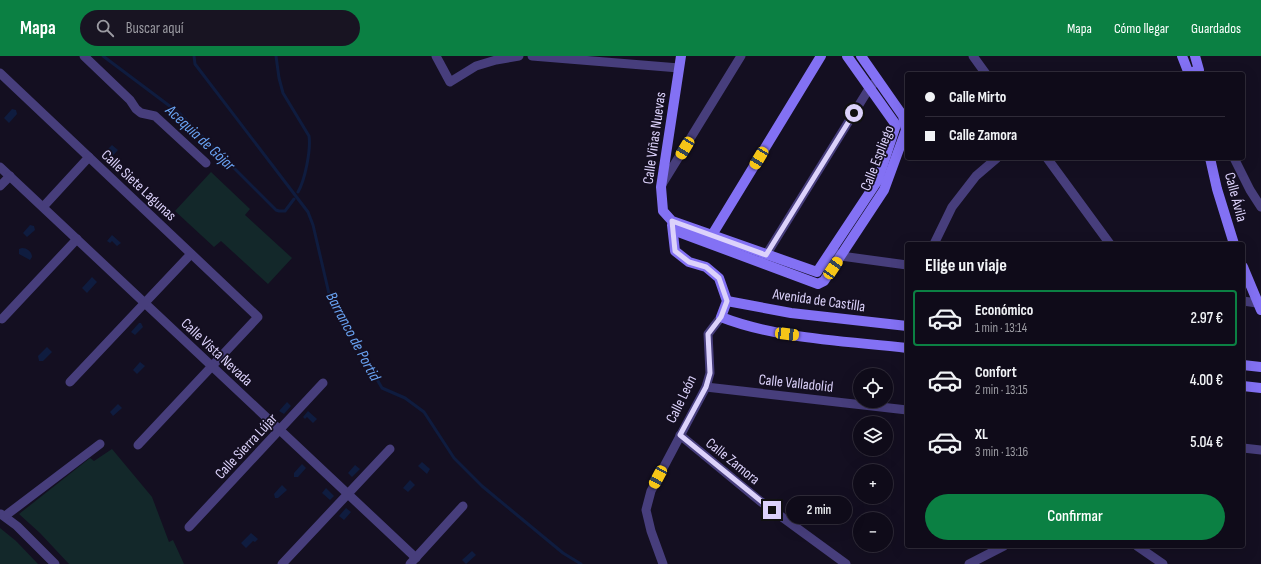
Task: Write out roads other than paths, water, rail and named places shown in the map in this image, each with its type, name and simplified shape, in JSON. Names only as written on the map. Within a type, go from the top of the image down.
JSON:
[{"type":"street","points":[[84,56],[130,100],[136,109],[141,113],[155,116],[206,163]]},
{"type":"street","points":[[436,56],[450,82],[476,66],[496,60],[519,56]]},
{"type":"street","points":[[532,56],[679,68]]},
{"type":"street","name":"Calle Viñas Nuevas","points":[[672,225],[663,210],[661,187],[681,56]]},
{"type":"street","points":[[661,187],[741,56]]},
{"type":"street","points":[[709,239],[821,56]]},
{"type":"street","name":"Calle Espliego","points":[[847,56],[874,84]]},
{"type":"street","name":"Calle Espliego","points":[[764,259],[818,284],[824,281],[837,253],[878,180],[896,125],[860,56]]},
{"type":"street","points":[[973,56],[985,72]]},
{"type":"street","points":[[1182,56],[1187,72]]},
{"type":"street","points":[[1195,56],[1200,72]]},
{"type":"street","name":"Calle Siete Lagunas","points":[[0,73],[258,317],[212,366]]},
{"type":"street","points":[[727,301],[719,278],[706,267],[689,262],[675,251],[672,225],[764,259],[874,84]]},
{"type":"street","points":[[43,207],[89,157]]},
{"type":"street","points":[[935,242],[952,207],[976,176],[995,160]]},
{"type":"street","points":[[1048,160],[1109,242]]},
{"type":"street","name":"Calle Ávila","points":[[1210,160],[1217,190],[1233,242]]},
{"type":"street","points":[[1235,160],[1250,190],[1261,207]]},
{"type":"street","name":"Calle Vista Nevada","points":[[0,167],[348,494],[413,561]]},
{"type":"street","points":[[0,186],[10,176]]},
{"type":"street","points":[[2,319],[77,239]]},
{"type":"street","points":[[837,253],[905,265]]},
{"type":"street","name":"Calle Espliego","points":[[764,259],[817,272],[837,253]]},
{"type":"street","points":[[70,382],[191,254]]},
{"type":"street","points":[[1245,272],[1259,307]]},
{"type":"street","name":"Calle León","points":[[663,564],[651,531],[646,510],[651,491],[706,387],[710,373],[708,334],[721,317],[727,301]]},
{"type":"street","name":"Avenida de Castilla","points":[[727,301],[791,313],[905,326]]},
{"type":"street","points":[[1245,302],[1259,307]]},
{"type":"street","points":[[721,317],[738,324],[787,334],[905,348]]},
{"type":"street","points":[[1245,365],[1261,367]]},
{"type":"street","points":[[138,445],[212,366]]},
{"type":"street","name":"Calle Sierra Lújar","points":[[189,528],[323,383]]},
{"type":"street","points":[[1245,386],[1261,388]]},
{"type":"street","name":"Calle Valladolid","points":[[706,387],[905,410]]},
{"type":"street","name":"Calle Zamora","points":[[680,435],[760,501],[846,564]]},
{"type":"street","points":[[55,564],[17,526],[2,514],[100,444]]},
{"type":"street","points":[[1245,448],[1261,450]]},
{"type":"street","points":[[282,564],[390,449]]},
{"type":"street","points":[[413,561],[464,506]]},
{"type":"street","points":[[969,564],[1000,548]]},
{"type":"street","points":[[1140,548],[1163,564]]},
{"type":"water","points":[[12,109],[16,110],[17,114],[9,123],[4,118]]},
{"type":"water","points":[[112,145],[118,150],[108,161],[102,155]]},
{"type":"water","points":[[30,225],[34,226],[35,230],[27,237],[23,233]]},
{"type":"water","points":[[112,235],[121,243],[117,246],[112,241],[110,243],[107,241]]},
{"type":"water","points":[[22,248],[29,251],[32,255],[30,260],[19,254],[19,249]]},
{"type":"water","points":[[92,277],[97,282],[87,293],[82,288]]},
{"type":"water","points":[[139,323],[141,323],[143,327],[135,335],[131,332]]},
{"type":"water","points":[[47,347],[52,352],[43,361],[39,361],[38,356]]},
{"type":"water","points":[[140,362],[145,366],[137,374],[133,370]]},
{"type":"water","points":[[287,402],[291,406],[284,414],[279,411]]},
{"type":"water","points":[[118,404],[122,408],[113,416],[110,412]]},
{"type":"water","points":[[308,411],[317,419],[313,423],[307,417],[305,419],[303,417]]},
{"type":"water","points":[[422,462],[430,469],[427,474],[418,466]]},
{"type":"water","points":[[302,464],[306,468],[298,477],[294,477],[294,473]]},
{"type":"water","points":[[355,465],[360,469],[352,477],[348,473]]},
{"type":"water","points":[[410,480],[415,485],[408,492],[403,488]]},
{"type":"water","points":[[282,485],[287,490],[278,498],[275,498],[274,494]]},
{"type":"water","points":[[326,488],[334,496],[330,500],[322,493]]},
{"type":"water","points":[[346,508],[351,512],[344,520],[339,516]]},
{"type":"water","points":[[251,533],[258,539],[255,542],[253,541],[246,548],[241,543]]},
{"type":"water","points":[[472,551],[476,555],[466,564],[462,560]]},
{"type":"waterway","name":"Acequia de Gójar","points":[[103,56],[179,113],[276,210],[285,211],[294,199]]},
{"type":"waterway","name":"Barranco de Portid","points":[[194,56],[195,64],[308,212],[313,225],[330,298],[382,388],[405,398],[424,412],[454,458],[482,486],[563,553],[581,564]]},
{"type":"waterway","name":"Acequia de Gójar","points":[[276,56],[283,93],[309,136],[307,165],[301,187],[298,192]]}]
